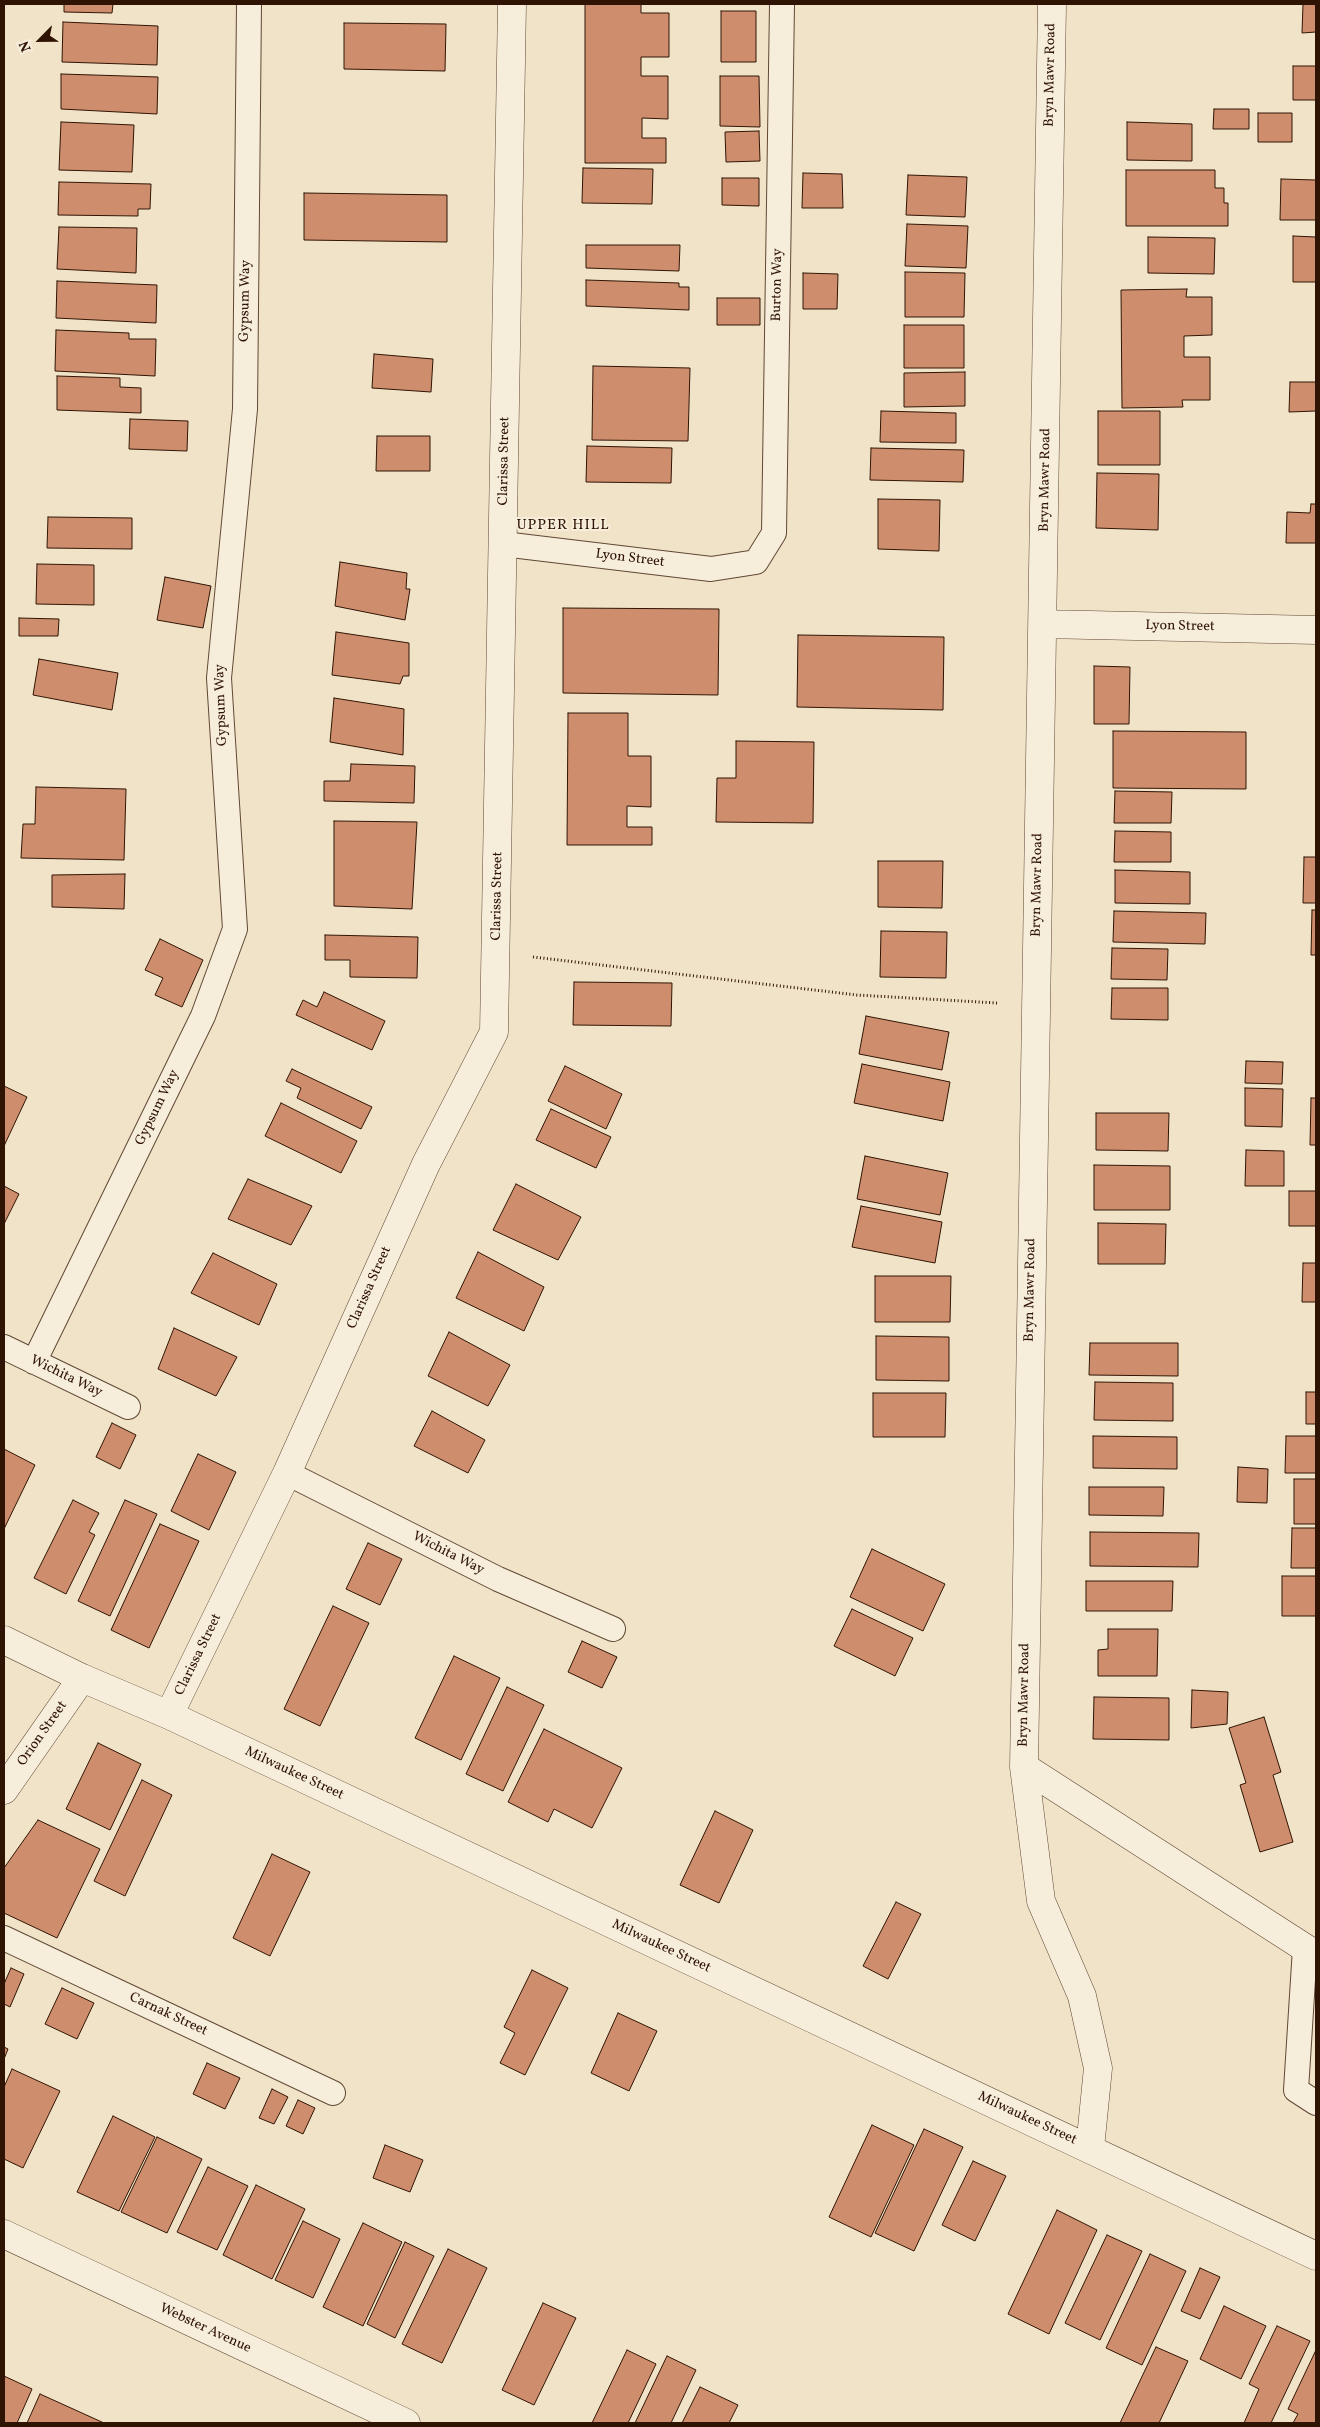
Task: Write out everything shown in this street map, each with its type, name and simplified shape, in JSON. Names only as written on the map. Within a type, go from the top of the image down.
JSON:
[{"type":"street","name":"Clarissa Street","points":[[169,1715],[286,1473],[426,1164],[494,1032],[512,4]]},
{"type":"street","name":"Bryn Mawr Road","points":[[1052,4],[1044,624],[1024,1766],[1041,1901],[1082,1996],[1098,2068],[1090,2148]]},
{"type":"street","name":"Lyon Street","points":[[1044,624],[1316,630]]},
{"type":"street","name":"Milwaukee Street","points":[[4,1640],[82,1678],[169,1715],[1316,2256]]},
{"type":"street","name":"Orion Street","points":[[4,1790],[82,1678]]},
{"type":"street","name":"Bryn Mawr Road","points":[[1024,1766],[1311,1951]]},
{"type":"street","name":"Webster Avenue","points":[[4,2234],[406,2423]]},
{"type":"lane","name":"Gypsum Way","points":[[34,1362],[203,1016],[235,929],[219,678],[245,408],[249,4]]},
{"type":"lane","name":"Burton Way","points":[[756,562],[774,533],[782,4]]},
{"type":"lane","name":"Lyon Street","points":[[504,544],[711,568],[756,562]]},
{"type":"lane","name":"Wichita Way","points":[[4,1347],[128,1407]]},
{"type":"lane","name":"Wichita Way","points":[[286,1473],[498,1579],[613,1629]]},
{"type":"lane","name":"Carnak Street","points":[[4,1938],[333,2093]]},
{"type":"lane","points":[[1311,1951],[1296,2090],[1316,2103]]},
{"type":"path","points":[[533,957],[856,995],[997,1003]]},
{"type":"building","points":[[64,4],[113,4],[112,13],[64,12]]},
{"type":"building","points":[[585,4],[641,4],[641,13],[669,13],[669,57],[641,57],[641,76],[668,76],[668,119],[642,118],[642,138],[666,138],[666,163],[585,163]]},
{"type":"building","points":[[1303,4],[1316,4],[1316,32],[1302,33]]},
{"type":"building","points":[[721,11],[756,11],[756,62],[721,62]]},
{"type":"building","points":[[63,22],[158,26],[157,65],[62,62]]},
{"type":"building","points":[[344,23],[446,24],[445,71],[344,69]]},
{"type":"building","points":[[1293,66],[1316,66],[1316,100],[1293,100]]},
{"type":"building","points":[[61,74],[158,77],[157,114],[61,109]]},
{"type":"building","points":[[720,76],[759,76],[760,127],[720,126]]},
{"type":"building","points":[[1214,109],[1249,109],[1249,129],[1213,129]]},
{"type":"building","points":[[1258,113],[1292,113],[1292,142],[1258,142]]},
{"type":"building","points":[[61,122],[134,125],[132,172],[59,170]]},
{"type":"building","points":[[1127,122],[1192,124],[1192,161],[1127,160]]},
{"type":"building","points":[[759,131],[760,161],[726,162],[725,132]]},
{"type":"building","points":[[583,168],[653,169],[652,204],[582,203]]},
{"type":"building","points":[[1126,170],[1215,170],[1215,188],[1224,188],[1224,203],[1228,203],[1228,226],[1126,226]]},
{"type":"building","points":[[803,173],[842,174],[843,208],[802,208]]},
{"type":"building","points":[[908,175],[967,177],[965,217],[906,215]]},
{"type":"building","points":[[722,178],[759,178],[759,206],[722,205]]},
{"type":"building","points":[[1281,179],[1316,180],[1316,220],[1280,220]]},
{"type":"building","points":[[59,182],[151,184],[150,209],[138,209],[138,216],[58,215]]},
{"type":"building","points":[[304,193],[447,195],[447,242],[304,240]]},
{"type":"building","points":[[907,224],[968,226],[966,268],[905,266]]},
{"type":"building","points":[[59,227],[137,228],[136,273],[57,269]]},
{"type":"building","points":[[1293,236],[1316,237],[1316,282],[1293,282]]},
{"type":"building","points":[[1148,237],[1215,238],[1214,274],[1148,273]]},
{"type":"building","points":[[586,245],[680,245],[679,271],[586,268]]},
{"type":"building","points":[[905,272],[965,273],[964,317],[905,317]]},
{"type":"building","points":[[803,273],[838,274],[837,309],[803,309]]},
{"type":"building","points":[[586,280],[679,283],[679,287],[689,287],[689,310],[586,306]]},
{"type":"building","points":[[57,281],[157,285],[156,323],[56,318]]},
{"type":"building","points":[[1187,289],[1186,297],[1212,297],[1212,335],[1184,336],[1184,357],[1210,357],[1210,400],[1182,400],[1183,407],[1122,408],[1121,290]]},
{"type":"building","points":[[717,298],[760,298],[760,325],[717,325]]},
{"type":"building","points":[[904,325],[964,325],[964,368],[904,368]]},
{"type":"building","points":[[56,330],[129,333],[129,339],[156,339],[155,376],[55,371]]},
{"type":"building","points":[[374,354],[433,359],[431,392],[372,388]]},
{"type":"building","points":[[593,366],[690,368],[688,441],[592,440]]},
{"type":"building","points":[[965,372],[965,406],[904,407],[904,373]]},
{"type":"building","points":[[57,376],[120,378],[120,387],[141,388],[141,413],[57,410]]},
{"type":"building","points":[[1290,382],[1316,382],[1316,411],[1289,412]]},
{"type":"building","points":[[881,411],[956,413],[956,443],[880,442]]},
{"type":"building","points":[[1098,411],[1160,411],[1160,465],[1098,465]]},
{"type":"building","points":[[130,419],[188,421],[187,451],[129,449]]},
{"type":"building","points":[[377,436],[430,436],[430,471],[376,471]]},
{"type":"building","points":[[587,446],[672,448],[671,483],[586,482]]},
{"type":"building","points":[[871,448],[964,450],[963,482],[870,480]]},
{"type":"building","points":[[1097,473],[1159,474],[1158,530],[1096,528]]},
{"type":"building","points":[[878,499],[940,500],[939,551],[878,549]]},
{"type":"building","points":[[1311,504],[1316,504],[1316,543],[1286,543],[1287,512],[1310,513]]},
{"type":"building","points":[[48,517],[132,518],[132,549],[47,548]]},
{"type":"building","points":[[340,562],[407,573],[406,589],[410,589],[405,620],[335,606]]},
{"type":"building","points":[[37,564],[94,565],[94,605],[36,604]]},
{"type":"building","points":[[165,577],[211,586],[203,628],[157,620]]},
{"type":"building","points":[[563,608],[719,609],[718,695],[563,693]]},
{"type":"building","points":[[19,618],[59,619],[58,636],[19,636]]},
{"type":"building","points":[[336,632],[409,643],[409,676],[403,676],[400,684],[332,675]]},
{"type":"building","points":[[798,635],[944,637],[943,710],[797,707]]},
{"type":"building","points":[[39,659],[118,673],[112,710],[33,695]]},
{"type":"building","points":[[1094,666],[1130,667],[1129,724],[1094,724]]},
{"type":"building","points":[[334,698],[404,709],[403,755],[330,742]]},
{"type":"building","points":[[568,713],[628,713],[628,756],[651,756],[651,807],[627,806],[627,827],[652,827],[652,845],[567,845]]},
{"type":"building","points":[[1113,731],[1246,732],[1246,789],[1113,788]]},
{"type":"building","points":[[736,741],[814,742],[813,823],[716,822],[717,778],[736,778]]},
{"type":"building","points":[[351,764],[415,766],[414,803],[324,801],[324,781],[350,781]]},
{"type":"building","points":[[36,787],[126,789],[124,860],[21,858],[23,824],[35,824]]},
{"type":"building","points":[[1115,791],[1172,792],[1171,823],[1114,823]]},
{"type":"building","points":[[334,821],[417,822],[412,909],[334,906]]},
{"type":"building","points":[[1115,831],[1171,832],[1171,862],[1114,862]]},
{"type":"building","points":[[1304,857],[1316,857],[1316,903],[1303,903]]},
{"type":"building","points":[[878,861],[943,861],[942,908],[878,907]]},
{"type":"building","points":[[1115,870],[1190,872],[1190,904],[1115,903]]},
{"type":"building","points":[[125,874],[124,909],[52,907],[52,875]]},
{"type":"building","points":[[1312,910],[1316,910],[1316,955],[1311,955]]},
{"type":"building","points":[[1114,911],[1206,913],[1205,944],[1113,942]]},
{"type":"building","points":[[881,931],[947,932],[946,978],[880,977]]},
{"type":"building","points":[[325,935],[418,937],[417,978],[350,977],[350,960],[325,960]]},
{"type":"building","points":[[160,939],[203,960],[182,1007],[155,995],[163,978],[145,970]]},
{"type":"building","points":[[1112,948],[1168,949],[1167,980],[1111,979]]},
{"type":"building","points":[[574,982],[672,983],[671,1026],[573,1025]]},
{"type":"building","points":[[1112,988],[1168,988],[1168,1020],[1111,1019]]},
{"type":"building","points":[[324,992],[385,1021],[372,1050],[296,1015],[303,1000],[317,1007]]},
{"type":"building","points":[[866,1016],[949,1032],[942,1070],[859,1054]]},
{"type":"building","points":[[1246,1061],[1283,1062],[1282,1084],[1245,1083]]},
{"type":"building","points":[[862,1064],[950,1082],[943,1121],[854,1103]]},
{"type":"building","points":[[565,1066],[622,1094],[606,1129],[548,1101]]},
{"type":"building","points":[[292,1069],[372,1107],[361,1129],[297,1098],[301,1088],[286,1081]]},
{"type":"building","points":[[4,1086],[27,1097],[4,1146]]},
{"type":"building","points":[[1245,1088],[1283,1089],[1282,1127],[1245,1126]]},
{"type":"building","points":[[1311,1098],[1316,1098],[1316,1145],[1310,1145]]},
{"type":"building","points":[[281,1103],[357,1141],[341,1173],[265,1136]]},
{"type":"building","points":[[551,1109],[611,1137],[596,1168],[536,1140]]},
{"type":"building","points":[[1096,1113],[1169,1113],[1168,1151],[1096,1150]]},
{"type":"building","points":[[1246,1150],[1284,1151],[1284,1186],[1245,1186]]},
{"type":"building","points":[[865,1156],[948,1173],[940,1215],[857,1199]]},
{"type":"building","points":[[1094,1165],[1170,1166],[1170,1210],[1094,1210]]},
{"type":"building","points":[[248,1179],[312,1206],[291,1245],[228,1219]]},
{"type":"building","points":[[516,1184],[581,1217],[558,1260],[493,1230]]},
{"type":"building","points":[[4,1186],[19,1194],[4,1224]]},
{"type":"building","points":[[1289,1191],[1316,1191],[1316,1226],[1289,1226]]},
{"type":"building","points":[[861,1206],[942,1222],[935,1263],[852,1247]]},
{"type":"building","points":[[1098,1223],[1166,1224],[1165,1264],[1098,1264]]},
{"type":"building","points":[[478,1252],[544,1287],[524,1331],[456,1298]]},
{"type":"building","points":[[213,1253],[277,1284],[259,1325],[191,1293]]},
{"type":"building","points":[[1303,1263],[1316,1263],[1316,1302],[1302,1302]]},
{"type":"building","points":[[875,1276],[951,1276],[950,1322],[875,1322]]},
{"type":"building","points":[[174,1328],[237,1357],[216,1396],[158,1369]]},
{"type":"building","points":[[449,1332],[510,1365],[488,1406],[428,1376]]},
{"type":"building","points":[[876,1336],[949,1337],[949,1381],[876,1380]]},
{"type":"building","points":[[1090,1343],[1178,1343],[1178,1376],[1089,1375]]},
{"type":"building","points":[[1095,1382],[1173,1383],[1173,1421],[1094,1420]]},
{"type":"building","points":[[1306,1392],[1316,1392],[1316,1424],[1306,1424]]},
{"type":"building","points":[[873,1393],[946,1393],[945,1437],[873,1437]]},
{"type":"building","points":[[432,1411],[485,1440],[468,1473],[414,1446]]},
{"type":"building","points":[[112,1423],[136,1435],[120,1469],[96,1457]]},
{"type":"building","points":[[1093,1436],[1177,1437],[1177,1469],[1093,1468]]},
{"type":"building","points":[[1286,1436],[1316,1436],[1316,1473],[1285,1473]]},
{"type":"building","points":[[4,1449],[35,1465],[4,1529]]},
{"type":"building","points":[[198,1454],[236,1472],[209,1530],[171,1511]]},
{"type":"building","points":[[1238,1467],[1268,1469],[1267,1503],[1237,1502]]},
{"type":"building","points":[[1294,1479],[1316,1479],[1316,1524],[1294,1524]]},
{"type":"building","points":[[1089,1487],[1164,1487],[1163,1516],[1089,1515]]},
{"type":"building","points":[[73,1500],[99,1513],[89,1532],[95,1535],[66,1594],[34,1578]]},
{"type":"building","points":[[125,1500],[157,1514],[110,1616],[78,1601]]},
{"type":"building","points":[[160,1524],[199,1541],[149,1648],[111,1630]]},
{"type":"building","points":[[1292,1528],[1316,1528],[1316,1568],[1291,1568]]},
{"type":"building","points":[[1090,1532],[1199,1533],[1198,1567],[1090,1566]]},
{"type":"building","points":[[368,1543],[402,1559],[380,1605],[346,1589]]},
{"type":"building","points":[[872,1549],[945,1584],[923,1631],[850,1597]]},
{"type":"building","points":[[1282,1576],[1316,1576],[1316,1616],[1282,1616]]},
{"type":"building","points":[[1086,1581],[1173,1581],[1172,1611],[1086,1611]]},
{"type":"building","points":[[333,1606],[369,1623],[320,1726],[284,1709]]},
{"type":"building","points":[[852,1609],[913,1638],[895,1676],[834,1646]]},
{"type":"building","points":[[1108,1629],[1158,1629],[1157,1676],[1098,1676],[1098,1650],[1108,1649]]},
{"type":"building","points":[[582,1641],[617,1657],[602,1688],[568,1672]]},
{"type":"building","points":[[454,1656],[500,1678],[461,1760],[415,1738]]},
{"type":"building","points":[[507,1687],[544,1705],[503,1791],[466,1774]]},
{"type":"building","points":[[1192,1690],[1228,1692],[1227,1724],[1191,1728]]},
{"type":"building","points":[[1094,1697],[1169,1698],[1169,1740],[1093,1739]]},
{"type":"building","points":[[1264,1717],[1281,1772],[1273,1775],[1293,1842],[1260,1852],[1240,1785],[1246,1783],[1229,1728]]},
{"type":"building","points":[[544,1729],[622,1768],[592,1828],[554,1809],[548,1822],[508,1802]]},
{"type":"building","points":[[98,1743],[141,1764],[110,1830],[66,1809]]},
{"type":"building","points":[[142,1780],[172,1795],[125,1896],[94,1881]]},
{"type":"building","points":[[715,1811],[753,1830],[719,1903],[680,1885]]},
{"type":"building","points":[[38,1820],[100,1849],[57,1938],[4,1913],[4,1868]]},
{"type":"building","points":[[272,1854],[310,1872],[270,1956],[233,1938]]},
{"type":"building","points":[[896,1902],[921,1914],[888,1979],[863,1966]]},
{"type":"building","points":[[11,1968],[24,1974],[10,2007],[4,2004],[4,1984]]},
{"type":"building","points":[[532,1970],[568,1988],[525,2075],[500,2063],[515,2033],[504,2027]]},
{"type":"building","points":[[62,1988],[94,2003],[77,2039],[45,2024]]},
{"type":"building","points":[[618,2013],[657,2031],[629,2091],[591,2073]]},
{"type":"building","points":[[4,2047],[8,2049],[4,2059]]},
{"type":"building","points":[[207,2063],[240,2078],[225,2109],[193,2094]]},
{"type":"building","points":[[12,2069],[60,2091],[23,2168],[4,2159],[4,2087]]},
{"type":"building","points":[[272,2089],[288,2097],[274,2124],[259,2118]]},
{"type":"building","points":[[298,2100],[315,2108],[303,2134],[286,2126]]},
{"type":"building","points":[[113,2116],[155,2137],[119,2211],[77,2192]]},
{"type":"building","points":[[872,2125],[914,2145],[871,2237],[829,2217]]},
{"type":"building","points":[[924,2129],[963,2147],[914,2251],[875,2233]]},
{"type":"building","points":[[157,2137],[202,2159],[167,2233],[121,2212]]},
{"type":"building","points":[[385,2145],[423,2160],[410,2192],[373,2178]]},
{"type":"building","points":[[973,2161],[1006,2176],[975,2241],[942,2225]]},
{"type":"building","points":[[208,2167],[248,2186],[217,2250],[177,2232]]},
{"type":"building","points":[[256,2185],[305,2209],[272,2279],[223,2255]]},
{"type":"building","points":[[1057,2210],[1097,2230],[1049,2334],[1008,2314]]},
{"type":"building","points":[[303,2221],[340,2239],[313,2298],[275,2280]]},
{"type":"building","points":[[363,2223],[402,2242],[363,2326],[323,2307]]},
{"type":"building","points":[[1107,2235],[1142,2251],[1100,2340],[1065,2323]]},
{"type":"building","points":[[405,2242],[434,2256],[395,2338],[367,2324]]},
{"type":"building","points":[[448,2249],[487,2268],[442,2363],[402,2344]]},
{"type":"building","points":[[1150,2254],[1186,2271],[1142,2365],[1106,2348]]},
{"type":"building","points":[[1200,2268],[1220,2277],[1200,2319],[1181,2311]]},
{"type":"building","points":[[543,2303],[576,2318],[534,2405],[502,2390]]},
{"type":"building","points":[[1224,2306],[1266,2326],[1241,2379],[1200,2359]]},
{"type":"building","points":[[1277,2326],[1310,2341],[1271,2423],[1244,2423],[1259,2389],[1249,2384]]},
{"type":"building","points":[[1156,2347],[1188,2361],[1159,2423],[1120,2423]]},
{"type":"building","points":[[627,2350],[656,2364],[628,2423],[592,2423]]},
{"type":"building","points":[[1316,2350],[1316,2423],[1293,2423],[1298,2414],[1288,2409]]},
{"type":"building","points":[[667,2356],[696,2370],[671,2423],[635,2423]]},
{"type":"building","points":[[4,2376],[32,2389],[17,2423],[4,2423]]},
{"type":"building","points":[[700,2387],[738,2405],[729,2423],[682,2423]]},
{"type":"building","points":[[40,2394],[104,2423],[27,2423]]},
{"type":"district","name":"UPPER HILL","points":[[563,526]]}]
